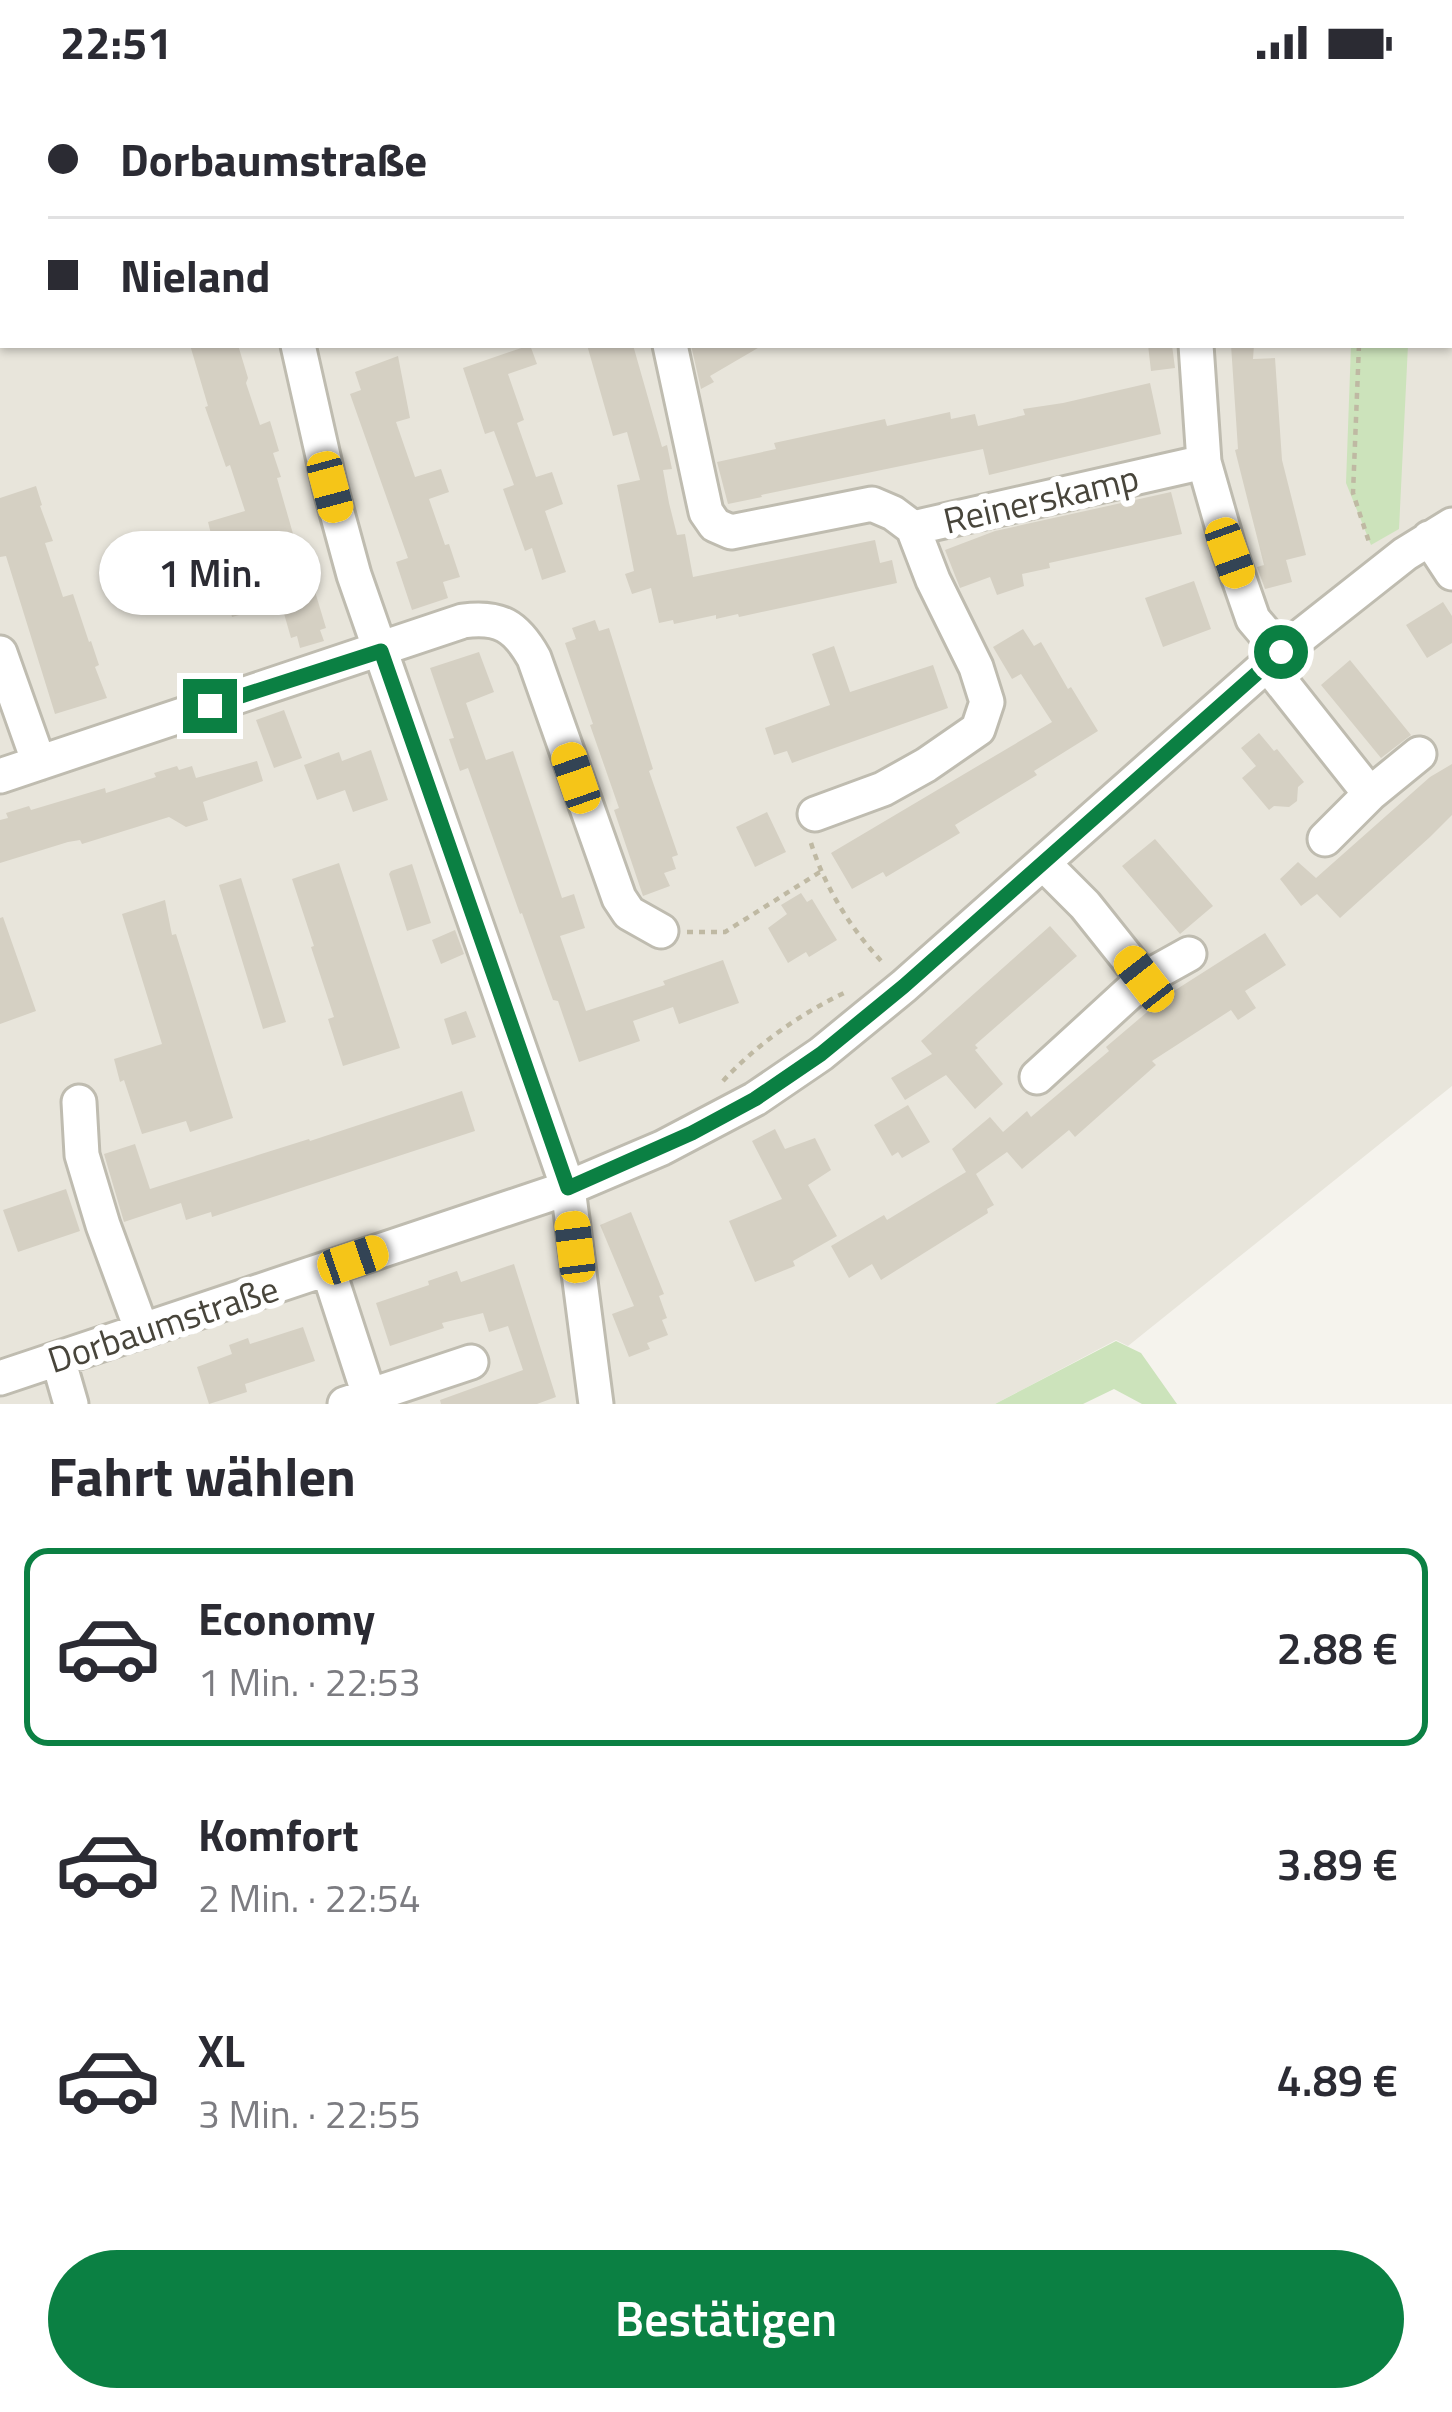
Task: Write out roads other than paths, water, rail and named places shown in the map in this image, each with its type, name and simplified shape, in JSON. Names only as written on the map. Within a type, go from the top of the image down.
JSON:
[{"type":"street","points":[[299,348],[347,553],[568,1188],[596,1404]]},
{"type":"street","name":"Reinerskamp","points":[[671,348],[706,512],[716,525],[731,532],[872,504],[913,528],[1204,462]]},
{"type":"street","points":[[1196,348],[1204,462],[1253,619],[1274,658],[1370,794]]},
{"type":"street","points":[[815,814],[883,789],[978,729],[987,702],[913,528]]},
{"type":"street","points":[[1441,531],[1452,573]]},
{"type":"street","name":"Dorbaumstraße","points":[[0,1378],[43,1356],[142,1330],[568,1188],[662,1148],[755,1099],[904,986],[1274,658],[1441,531]]},
{"type":"street","points":[[0,776],[463,621],[484,618],[507,625],[534,658],[619,898],[629,913],[661,931]]},
{"type":"street","points":[[0,653],[39,763]]},
{"type":"street","points":[[1325,839],[1419,754]]},
{"type":"street","points":[[1043,862],[1085,905],[1144,979]]},
{"type":"street","points":[[1036,1077],[1144,979],[1189,954]]},
{"type":"street","points":[[79,1102],[82,1155],[142,1330]]},
{"type":"street","points":[[328,1269],[357,1400],[471,1362]]},
{"type":"street","points":[[43,1356],[71,1404]]}]
